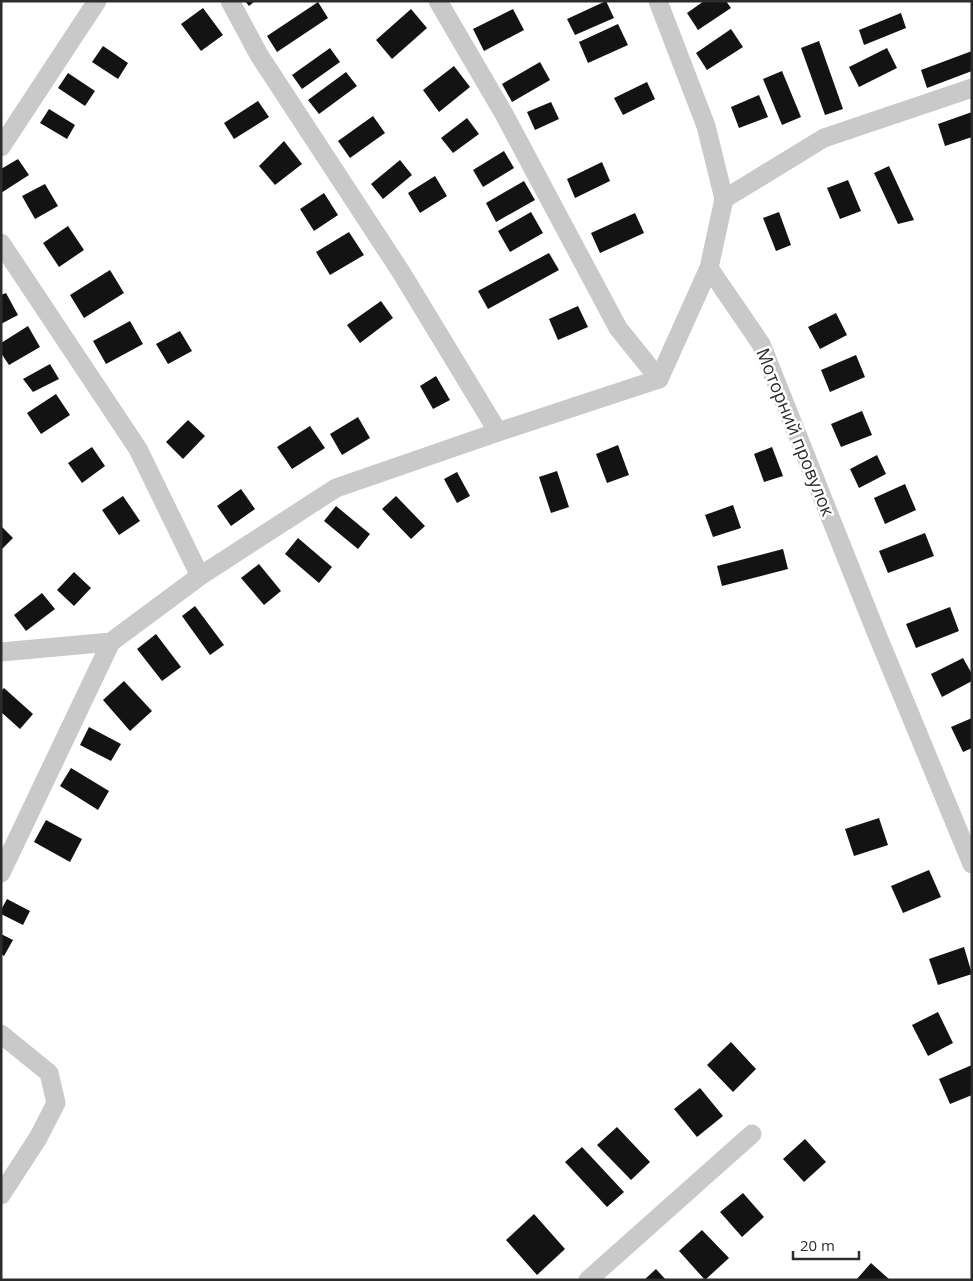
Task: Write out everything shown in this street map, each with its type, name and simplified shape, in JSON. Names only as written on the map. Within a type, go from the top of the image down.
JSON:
[{"type":"street","points":[[1,148],[97,1]]},
{"type":"street","points":[[230,1],[259,55],[396,264],[498,432]]},
{"type":"street","points":[[438,1],[504,114],[618,328],[659,379]]},
{"type":"street","points":[[1,873],[112,642],[200,576],[336,488],[659,379],[709,268],[724,199],[706,126],[658,1]]},
{"type":"street","points":[[724,199],[824,138],[972,88]]},
{"type":"street","points":[[1,243],[138,449],[200,576]]},
{"type":"street","name":"Моторний провулок","points":[[709,268],[762,344],[876,632],[972,864]]},
{"type":"street","points":[[1,652],[112,642]]},
{"type":"street","points":[[1,1195],[38,1138],[56,1103],[49,1073],[6,1039]]},
{"type":"street","points":[[588,1280],[752,1134]]},
{"type":"building","points":[[245,1],[255,1],[249,6]]},
{"type":"building","points":[[606,1],[614,18],[575,35],[567,19]]},
{"type":"building","points":[[704,1],[726,1],[731,8],[698,30],[687,13]]},
{"type":"building","points":[[318,2],[328,18],[277,52],[267,36]]},
{"type":"building","points":[[203,8],[223,35],[201,51],[181,24]]},
{"type":"building","points":[[411,9],[427,28],[392,59],[376,40]]},
{"type":"building","points":[[513,9],[524,30],[484,51],[473,29]]},
{"type":"building","points":[[901,13],[906,28],[864,45],[859,30]]},
{"type":"building","points":[[618,24],[628,45],[588,63],[579,42]]},
{"type":"building","points":[[731,29],[743,47],[707,70],[696,53]]},
{"type":"building","points":[[819,41],[843,109],[825,115],[801,48]]},
{"type":"building","points":[[103,46],[128,63],[118,79],[92,62]]},
{"type":"building","points":[[330,48],[340,62],[302,89],[292,75]]},
{"type":"building","points":[[887,48],[897,68],[859,87],[849,67]]},
{"type":"building","points":[[972,51],[972,71],[927,88],[921,70]]},
{"type":"building","points":[[540,62],[550,80],[512,102],[502,84]]},
{"type":"building","points":[[454,66],[470,87],[439,112],[423,90]]},
{"type":"building","points":[[782,71],[801,117],[782,125],[763,79]]},
{"type":"building","points":[[346,72],[357,86],[319,114],[308,100]]},
{"type":"building","points":[[68,73],[95,91],[85,106],[58,88]]},
{"type":"building","points":[[647,82],[655,99],[623,115],[614,98]]},
{"type":"building","points":[[759,95],[768,117],[739,128],[731,107]]},
{"type":"building","points":[[258,101],[269,117],[234,139],[224,123]]},
{"type":"building","points":[[551,102],[559,119],[535,130],[527,112]]},
{"type":"building","points":[[49,109],[75,125],[67,139],[40,123]]},
{"type":"building","points":[[972,112],[972,137],[945,146],[938,124]]},
{"type":"building","points":[[373,116],[385,133],[350,158],[338,141]]},
{"type":"building","points":[[467,118],[479,134],[453,153],[441,138]]},
{"type":"building","points":[[284,141],[302,164],[275,185],[259,166]]},
{"type":"building","points":[[504,151],[514,168],[483,187],[473,170]]},
{"type":"building","points":[[18,159],[29,175],[1,193],[1,169]]},
{"type":"building","points":[[400,160],[412,175],[383,199],[371,184]]},
{"type":"building","points":[[602,162],[610,181],[575,198],[567,179]]},
{"type":"building","points":[[889,166],[914,220],[898,224],[874,173]]},
{"type":"building","points":[[435,176],[447,196],[420,213],[408,193]]},
{"type":"building","points":[[848,180],[861,211],[840,219],[827,188]]},
{"type":"building","points":[[524,181],[535,200],[496,222],[486,203]]},
{"type":"building","points":[[45,184],[58,206],[35,219],[22,196]]},
{"type":"building","points":[[324,193],[338,215],[314,231],[300,209]]},
{"type":"building","points":[[531,212],[543,233],[510,252],[498,231]]},
{"type":"building","points":[[779,212],[791,245],[776,251],[763,218]]},
{"type":"building","points":[[635,213],[644,233],[600,253],[591,233]]},
{"type":"building","points":[[68,226],[84,250],[59,267],[43,243]]},
{"type":"building","points":[[349,232],[364,255],[330,275],[316,252]]},
{"type":"building","points":[[549,253],[559,270],[488,309],[478,291]]},
{"type":"building","points":[[110,270],[124,293],[84,318],[70,295]]},
{"type":"building","points":[[6,293],[18,315],[1,324],[1,295]]},
{"type":"building","points":[[381,301],[393,318],[360,343],[347,325]]},
{"type":"building","points":[[578,306],[588,327],[558,340],[549,319]]},
{"type":"building","points":[[836,313],[847,335],[820,349],[808,327]]},
{"type":"building","points":[[130,321],[143,344],[106,364],[93,341]]},
{"type":"building","points":[[28,326],[40,347],[9,365],[1,353],[1,343]]},
{"type":"building","points":[[180,331],[192,351],[168,364],[156,344]]},
{"type":"building","points":[[856,355],[865,377],[830,392],[821,370]]},
{"type":"building","points":[[50,364],[59,379],[33,392],[23,379]]},
{"type":"building","points":[[436,376],[450,400],[433,409],[420,386]]},
{"type":"building","points":[[56,394],[70,415],[41,434],[27,413]]},
{"type":"building","points":[[862,411],[872,435],[841,447],[831,424]]},
{"type":"building","points":[[358,417],[370,438],[342,455],[330,434]]},
{"type":"building","points":[[188,420],[205,436],[183,459],[166,442]]},
{"type":"building","points":[[310,426],[325,448],[292,469],[277,447]]},
{"type":"building","points":[[618,445],[629,475],[607,483],[596,454]]},
{"type":"building","points":[[92,447],[105,466],[82,483],[68,463]]},
{"type":"building","points":[[772,447],[783,476],[764,482],[754,454]]},
{"type":"building","points":[[877,455],[886,474],[859,488],[850,469]]},
{"type":"building","points":[[557,471],[569,507],[551,513],[539,477]]},
{"type":"building","points":[[457,472],[470,496],[457,503],[444,479]]},
{"type":"building","points":[[905,484],[916,510],[885,524],[874,498]]},
{"type":"building","points":[[241,489],[255,509],[231,526],[217,506]]},
{"type":"building","points":[[123,496],[140,521],[119,535],[102,510]]},
{"type":"building","points":[[396,496],[425,526],[411,539],[382,509]]},
{"type":"building","points":[[733,505],[741,528],[713,537],[705,515]]},
{"type":"building","points":[[336,506],[370,534],[358,549],[324,521]]},
{"type":"building","points":[[1,526],[13,538],[1,550]]},
{"type":"building","points":[[925,533],[934,556],[888,573],[879,551]]},
{"type":"building","points":[[298,538],[332,567],[319,583],[285,554]]},
{"type":"building","points":[[783,549],[788,569],[722,586],[717,566]]},
{"type":"building","points":[[259,564],[281,591],[264,605],[241,578]]},
{"type":"building","points":[[74,572],[91,588],[74,606],[57,590]]},
{"type":"building","points":[[42,593],[55,609],[26,631],[14,615]]},
{"type":"building","points":[[195,606],[224,645],[210,655],[182,616]]},
{"type":"building","points":[[950,607],[959,631],[916,648],[906,624]]},
{"type":"building","points":[[156,634],[181,667],[162,681],[137,649]]},
{"type":"building","points":[[963,658],[972,674],[972,681],[942,697],[931,674]]},
{"type":"building","points":[[124,681],[152,711],[130,731],[103,700]]},
{"type":"building","points":[[4,688],[33,714],[20,729],[1,712],[1,691]]},
{"type":"building","points":[[972,718],[972,748],[963,752],[951,727]]},
{"type":"building","points":[[89,727],[121,744],[111,761],[80,745]]},
{"type":"building","points":[[71,768],[109,791],[98,810],[60,786]]},
{"type":"building","points":[[879,818],[888,845],[854,856],[845,829]]},
{"type":"building","points":[[46,820],[82,839],[70,862],[34,842]]},
{"type":"building","points":[[929,870],[941,897],[903,913],[891,886]]},
{"type":"building","points":[[7,899],[30,911],[23,925],[1,914]]},
{"type":"building","points":[[1,934],[13,940],[4,956],[1,954]]},
{"type":"building","points":[[964,947],[972,974],[938,985],[929,959]]},
{"type":"building","points":[[938,1012],[953,1043],[928,1056],[912,1025]]},
{"type":"building","points":[[731,1042],[756,1069],[733,1092],[707,1065]]},
{"type":"building","points":[[972,1065],[972,1095],[950,1104],[939,1079]]},
{"type":"building","points":[[700,1088],[723,1116],[697,1137],[674,1109]]},
{"type":"building","points":[[617,1127],[650,1162],[631,1180],[597,1145]]},
{"type":"building","points":[[805,1139],[826,1162],[804,1182],[783,1159]]},
{"type":"building","points":[[582,1147],[624,1192],[607,1207],[565,1162]]},
{"type":"building","points":[[743,1193],[764,1217],[742,1237],[720,1212]]},
{"type":"building","points":[[534,1214],[565,1249],[537,1275],[506,1240]]},
{"type":"building","points":[[702,1230],[729,1258],[705,1280],[679,1251]]},
{"type":"building","points":[[871,1263],[890,1280],[856,1280]]},
{"type":"building","points":[[656,1269],[666,1280],[644,1280]]}]
